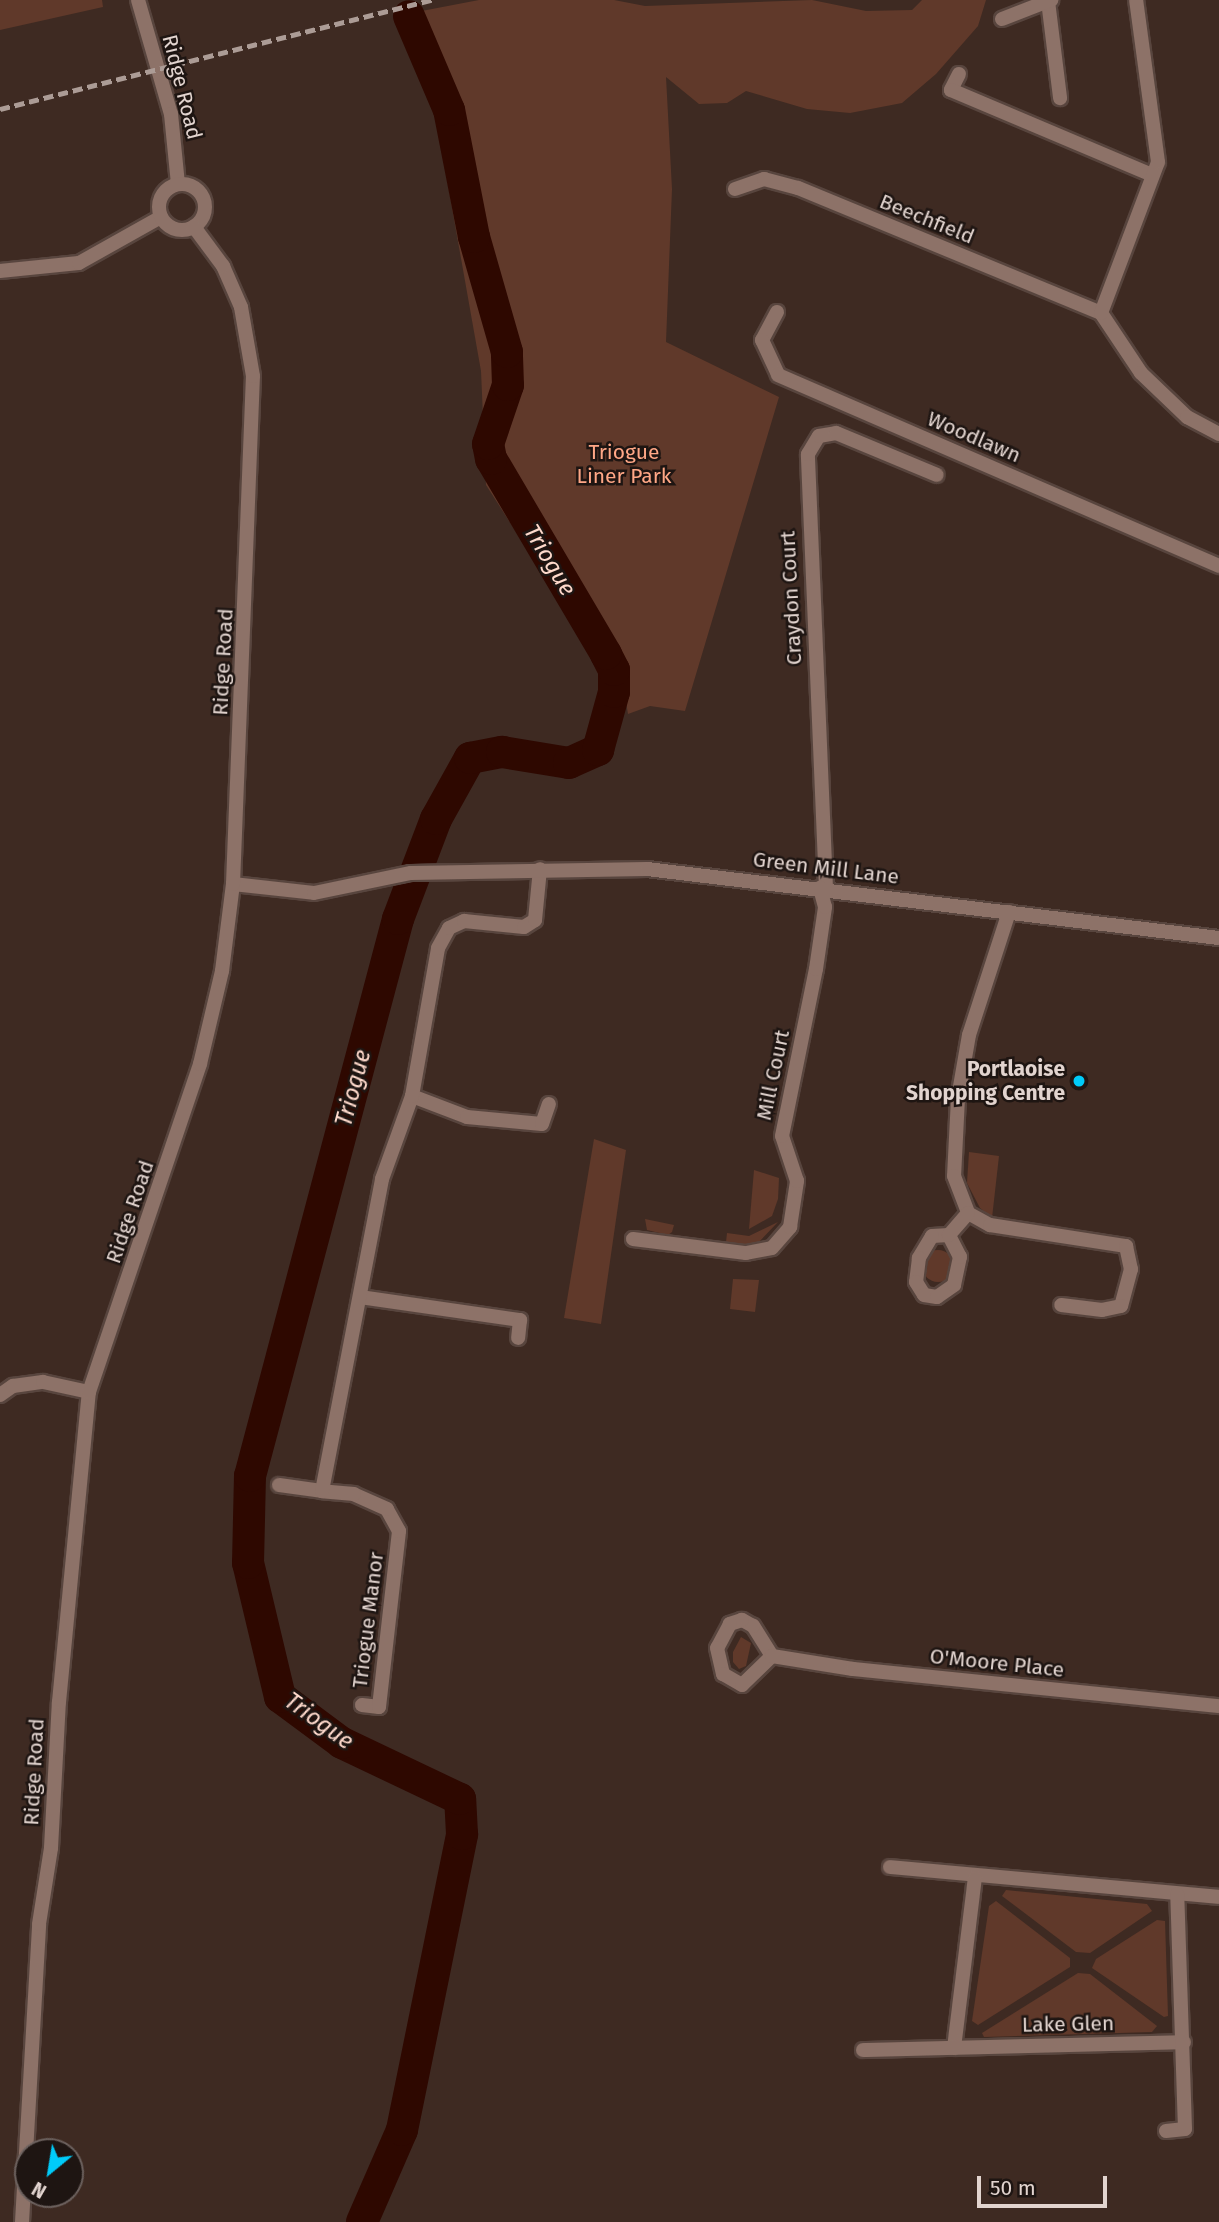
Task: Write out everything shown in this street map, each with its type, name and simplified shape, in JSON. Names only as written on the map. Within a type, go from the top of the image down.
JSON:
[{"type":"street","name":"Ridge Road","points":[[138,0],[171,114],[178,184]]},
{"type":"street","points":[[1002,19],[1049,0],[1060,98]]},
{"type":"street","points":[[1136,0],[1158,162],[1101,313],[1141,373],[1186,417],[1219,434]]},
{"type":"street","points":[[959,74],[951,90],[1152,175]]},
{"type":"street","name":"Beechfield","points":[[735,189],[764,179],[798,188],[1101,313]]},
{"type":"street","points":[[178,184],[193,186],[204,197],[205,212],[194,228],[176,230],[161,217],[161,198],[178,184]]},
{"type":"street","points":[[0,271],[79,263],[161,217]]},
{"type":"street","name":"Ridge Road","points":[[22,2222],[39,1924],[51,1848],[59,1702],[89,1392],[200,1064],[222,971],[233,884],[253,376],[241,307],[223,267],[194,228]]},
{"type":"street","name":"Woodlawn","points":[[777,312],[762,340],[778,374],[1219,566]]},
{"type":"street","name":"Craydon Court","points":[[823,888],[808,454],[819,436],[836,433],[937,475]]},
{"type":"street","points":[[322,1491],[382,1179],[412,1096],[438,948],[449,928],[464,921],[524,927],[535,920],[540,869]]},
{"type":"street","name":"Green Mill Lane","points":[[233,884],[314,893],[395,875],[540,869],[647,869],[823,888],[1219,939]]},
{"type":"street","name":"Mill Court","points":[[633,1238],[746,1253],[772,1248],[790,1227],[797,1181],[782,1136],[820,944],[825,907],[823,888]]},
{"type":"street","points":[[1009,912],[976,1007],[958,1098],[954,1176],[968,1213],[999,1228],[1126,1246],[1130,1269],[1121,1306],[1102,1310],[1061,1305]]},
{"type":"street","points":[[412,1096],[467,1117],[542,1125],[549,1104]]},
{"type":"street","points":[[949,1235],[968,1213]]},
{"type":"street","points":[[360,1297],[520,1320],[518,1338]]},
{"type":"street","points":[[0,1395],[13,1386],[43,1382],[89,1392]]},
{"type":"street","name":"Triogue Manor","points":[[279,1485],[354,1494],[387,1509],[399,1531],[379,1707],[362,1705]]},
{"type":"street","points":[[743,1620],[753,1626],[772,1656],[742,1685],[723,1674],[717,1648],[730,1624],[743,1620]]},
{"type":"street","name":"O'Moore Place","points":[[772,1656],[879,1672],[1219,1706]]},
{"type":"street","points":[[890,1867],[975,1878],[1219,1897]]},
{"type":"street","points":[[954,2048],[975,1878]]},
{"type":"street","points":[[1166,2131],[1185,2129],[1177,1894]]},
{"type":"street","name":"Lake Glen","points":[[863,2050],[1184,2042]]},
{"type":"green space","points":[[0,0],[102,0],[103,7],[0,30]]},
{"type":"green space","name":"Triogue Liner Park","points":[[479,0],[614,0],[645,6],[812,0],[866,11],[912,10],[922,0],[986,0],[978,26],[936,74],[902,103],[850,113],[807,109],[746,91],[727,103],[699,104],[666,77],[672,189],[666,342],[779,397],[685,711],[650,706],[628,714],[624,691],[606,672],[486,485],[481,371],[435,112],[406,14]]},
{"type":"green space","points":[[594,1139],[626,1150],[601,1324],[564,1318]]},
{"type":"green space","points":[[969,1152],[999,1156],[992,1218],[980,1208],[967,1183]]},
{"type":"green space","points":[[754,1170],[779,1178],[778,1199],[772,1216],[749,1229]]},
{"type":"green space","points":[[645,1219],[674,1225],[672,1232],[668,1235],[647,1230]]},
{"type":"green space","points":[[778,1222],[758,1243],[731,1246],[726,1242],[727,1233],[749,1236]]},
{"type":"green space","points":[[938,1250],[949,1255],[954,1266],[949,1277],[938,1282],[927,1277],[922,1266],[927,1255]]},
{"type":"green space","points":[[733,1279],[759,1280],[755,1312],[730,1309]]},
{"type":"green space","points":[[741,1637],[751,1643],[746,1666],[739,1669],[733,1662],[733,1652]]},
{"type":"green space","points":[[1006,1890],[1147,1904],[1152,1911],[1090,1953],[1076,1952],[1002,1896]]},
{"type":"green space","points":[[996,1901],[1070,1958],[1070,1967],[978,2025],[972,2021],[989,1906]]},
{"type":"green space","points":[[1157,1920],[1165,1921],[1168,2016],[1164,2017],[1092,1968],[1096,1959]]},
{"type":"green space","points":[[1078,1973],[1090,1974],[1157,2026],[1152,2032],[984,2037],[982,2033]]},
{"type":"waterway","name":"Triogue","points":[[362,2222],[402,2130],[462,1834],[460,1799],[342,1743],[280,1697],[248,1563],[250,1476],[398,919],[436,819],[470,758],[502,752],[569,763],[598,750],[614,692],[614,670],[606,654],[491,459],[488,444],[508,385],[507,352],[474,237],[449,110],[409,16]]},
{"type":"railway","points":[[0,109],[432,0]]},
{"type":"place","name":"Portlaoise Shopping Centre","points":[[1079,1081]]}]
